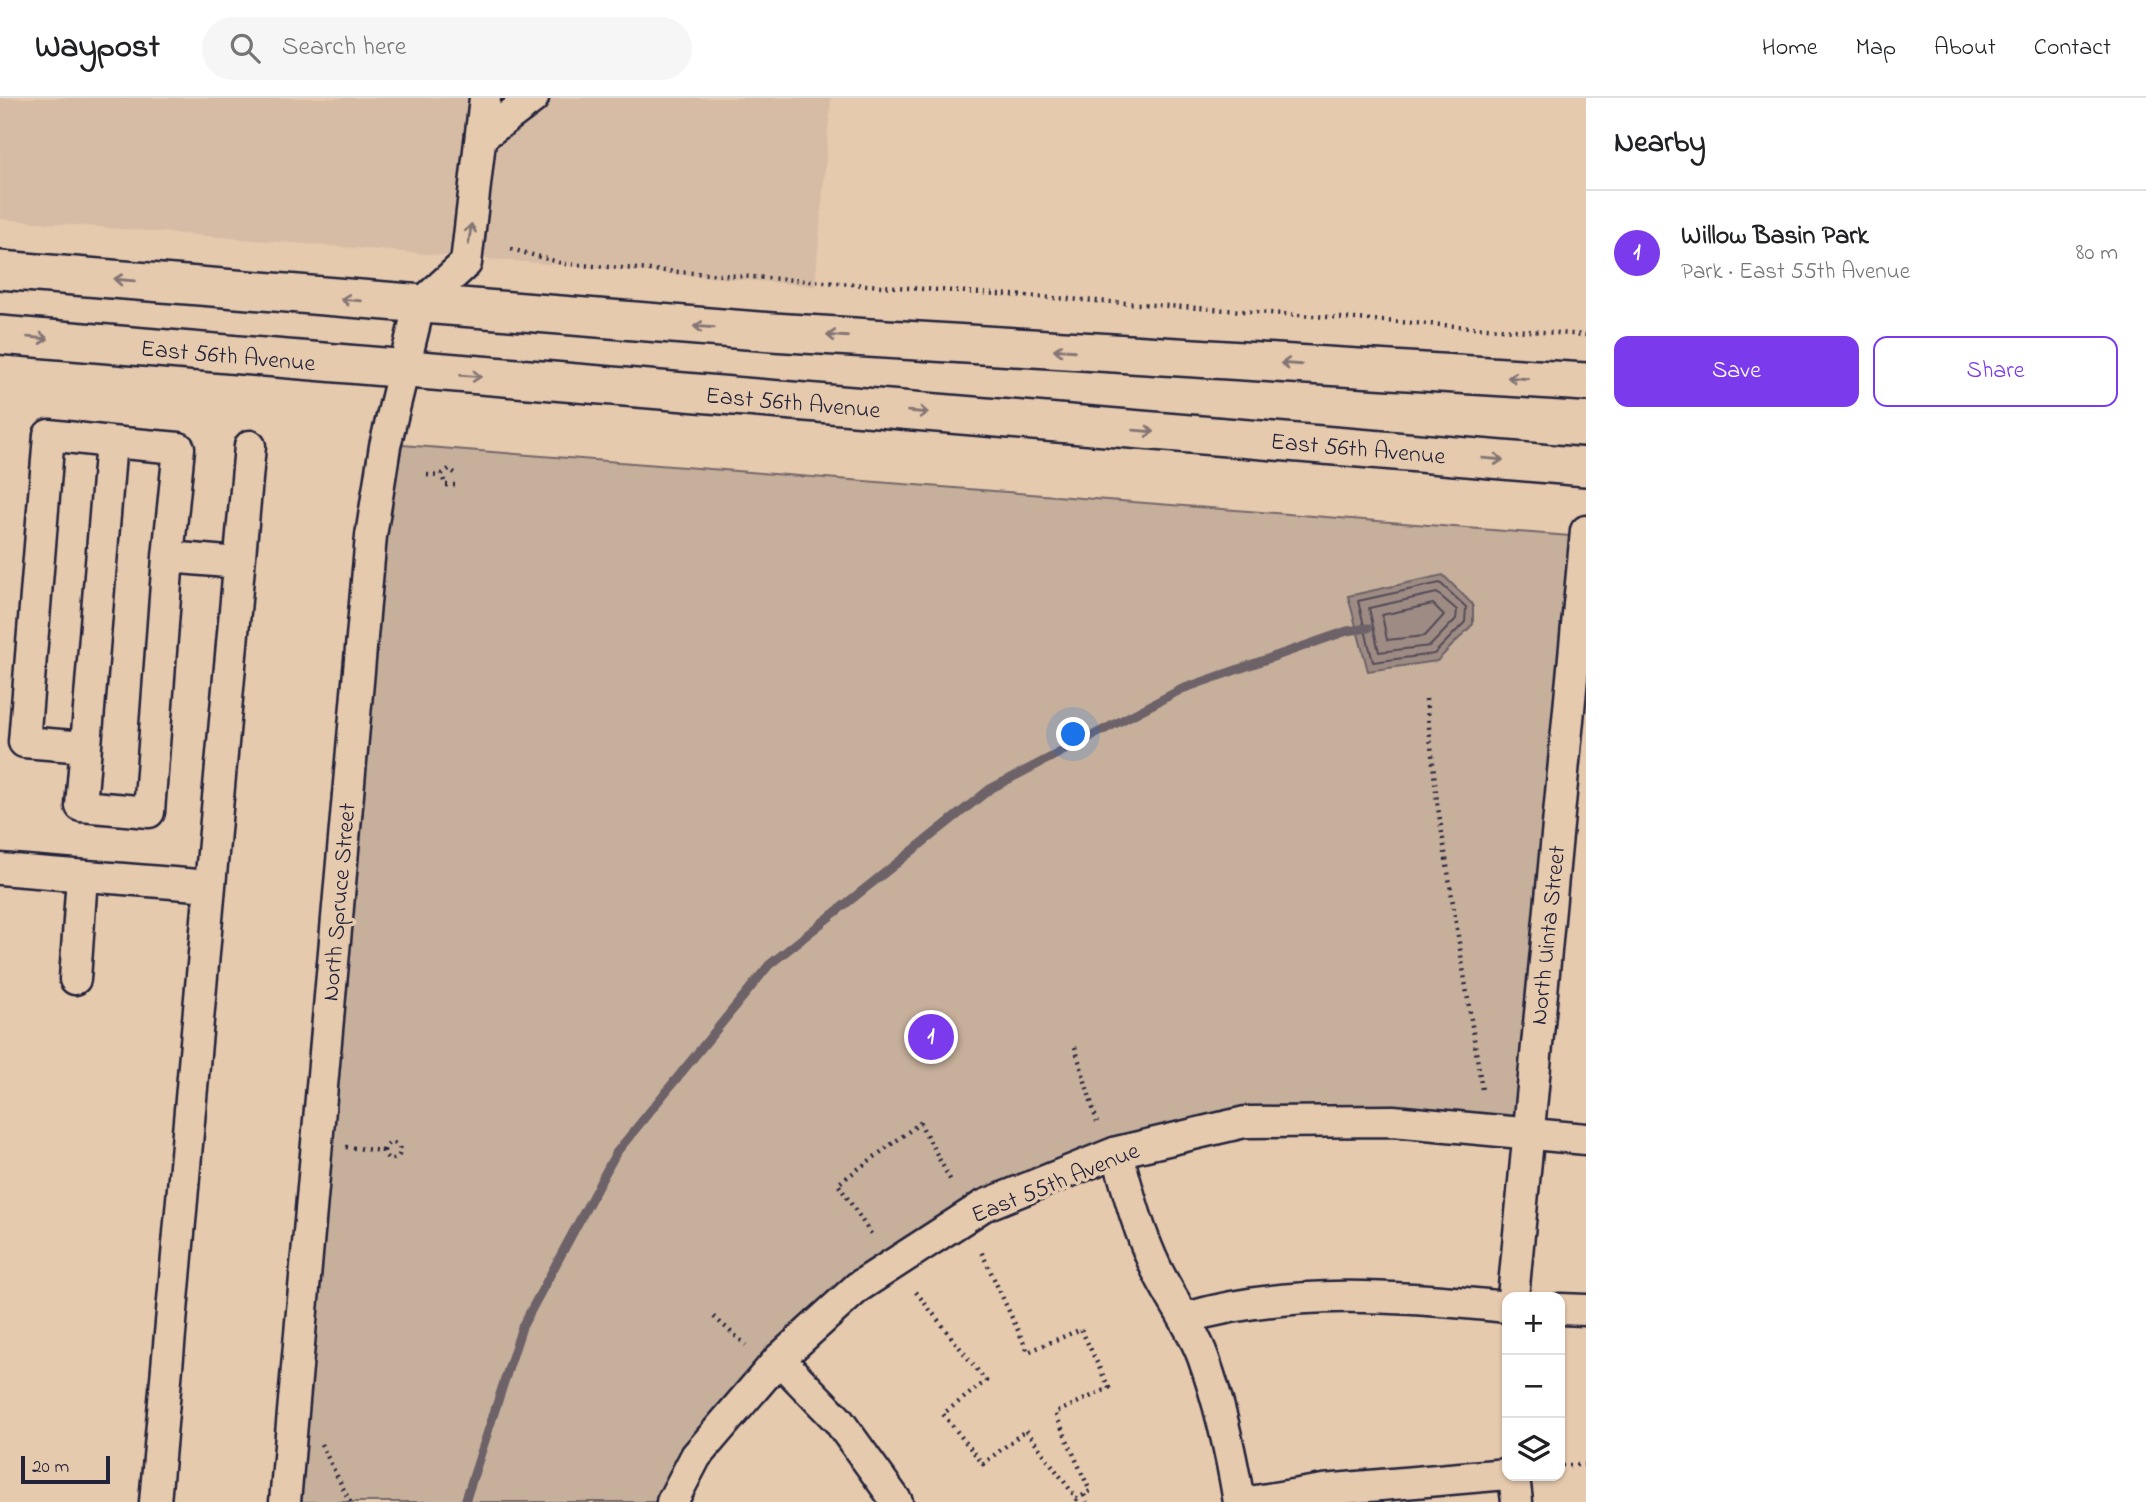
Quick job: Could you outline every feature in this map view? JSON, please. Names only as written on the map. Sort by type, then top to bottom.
[{"type":"main road","points":[[0,270],[419,306],[772,332],[1586,382]]},
{"type":"main road","name":"East 56th Avenue","points":[[0,335],[1586,467]]},
{"type":"street","points":[[419,306],[466,263],[485,98]]},
{"type":"street","points":[[481,137],[533,98]]},
{"type":"street","name":"North Spruce Street","points":[[285,1502],[371,536],[385,446],[419,306]]},
{"type":"street","points":[[85,747],[24,742],[49,435],[179,448],[149,812],[80,806],[111,442]]},
{"type":"street","points":[[155,1502],[250,446]]},
{"type":"street","name":"North Uinta Street","points":[[1513,1292],[1578,695],[1586,531]]},
{"type":"street","points":[[168,557],[239,563]]},
{"type":"street","points":[[0,869],[210,886]]},
{"type":"street","points":[[75,979],[82,876]]},
{"type":"street","name":"East 55th Avenue","points":[[672,1502],[696,1456],[779,1359],[858,1287],[983,1206],[1117,1152],[1245,1122],[1393,1121],[1586,1139]]},
{"type":"street","points":[[1117,1152],[1133,1210],[1157,1269],[1186,1318],[1203,1358],[1229,1444],[1239,1502]]},
{"type":"street","points":[[1186,1318],[1229,1305],[1287,1298],[1417,1299],[1502,1307]]},
{"type":"street","points":[[1565,1309],[1586,1310]]},
{"type":"street","points":[[779,1359],[838,1420],[887,1498]]},
{"type":"street","points":[[1250,1502],[1502,1475]]},
{"type":"street","points":[[1515,1481],[1517,1502]]},
{"type":"path","points":[[511,249],[565,264],[1586,335]]},
{"type":"path","points":[[1550,334],[1550,344]]},
{"type":"path","points":[[427,475],[442,476],[449,469],[458,475]]},
{"type":"path","points":[[442,476],[445,485],[455,485]]},
{"type":"path","points":[[1426,699],[1437,801],[1482,1090]]},
{"type":"path","points":[[1076,1047],[1097,1122]]},
{"type":"path","points":[[871,1234],[838,1184],[920,1123],[952,1183]]},
{"type":"path","points":[[345,1147],[384,1151]]},
{"type":"path","points":[[916,1292],[986,1381],[943,1414],[983,1464],[1026,1430],[1077,1499],[1090,1491],[1055,1413],[1109,1388],[1081,1329],[1028,1352],[981,1251]]},
{"type":"path","points":[[714,1317],[746,1345]]},
{"type":"path","points":[[321,1443],[350,1502]]},
{"type":"path","points":[[1565,1465],[1586,1465]]},
{"type":"path","points":[[1083,1495],[1087,1502]]},
{"type":"shaded area","points":[[0,98],[831,98],[815,286],[0,219]]},
{"type":"shaded area","points":[[402,445],[1570,536],[1513,1129],[1383,1116],[1112,1148],[852,1283],[665,1502],[299,1502],[383,553]]},
{"type":"water","points":[[1443,575],[1473,605],[1473,624],[1437,661],[1368,671],[1348,596]]},
{"type":"waterway","points":[[465,1502],[522,1327],[616,1153],[769,965],[990,789],[1182,689],[1347,631],[1368,628]]},
{"type":"place","name":"Willow Basin Park","points":[[931,1037]]}]
